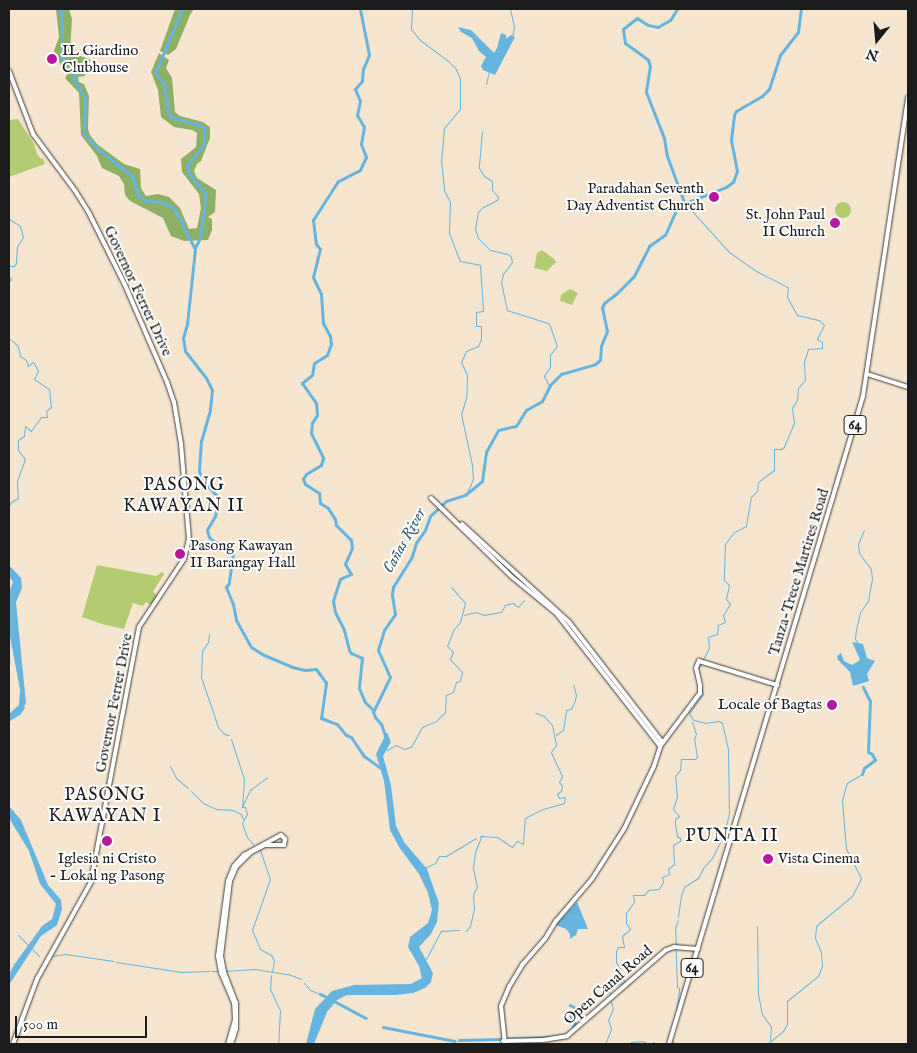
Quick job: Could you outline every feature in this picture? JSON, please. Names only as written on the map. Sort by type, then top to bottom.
[{"type":"main road","name":"Governor Ferrer Drive","points":[[9,71],[33,134],[76,192],[88,213],[125,285],[168,382],[174,402],[181,444],[189,539],[184,559],[139,627],[91,882],[37,979],[14,1044]]},
{"type":"main road","name":"Tanza-Trece Martires Road","points":[[670,1044],[854,431],[867,374],[908,97]]},
{"type":"main road","points":[[867,374],[908,387]]},
{"type":"main road","points":[[431,498],[569,622],[661,744]]},
{"type":"main road","points":[[445,509],[512,576],[556,614],[661,744]]},
{"type":"main road","points":[[503,1043],[501,1006],[509,987],[523,964],[545,939],[556,920],[583,890],[624,830],[652,772],[661,744],[700,693],[696,668],[699,661],[777,685]]},
{"type":"main road","points":[[281,835],[286,840],[283,845],[265,844],[251,852],[236,867],[230,881],[221,956],[224,972],[236,1003],[237,1020],[230,1044],[235,1020],[234,1003],[221,972],[218,956],[228,881],[234,866],[244,854],[281,835]]},
{"type":"main road","points":[[275,838],[276,844]]},
{"type":"main road","name":"Open Canal Road","points":[[503,1043],[568,1036],[666,950],[674,947],[698,949]]},
{"type":"green space","points":[[56,9],[69,9],[72,19],[70,52],[91,60],[85,68],[85,76],[78,77],[79,82],[84,84],[89,96],[88,129],[90,135],[97,144],[124,164],[140,169],[141,188],[146,196],[158,194],[169,197],[180,208],[189,229],[197,228],[201,208],[199,194],[182,172],[181,159],[196,147],[197,133],[192,130],[174,127],[161,117],[158,90],[151,72],[159,53],[169,60],[166,68],[172,78],[175,112],[180,116],[203,122],[210,127],[210,138],[201,161],[197,164],[194,171],[197,178],[216,190],[215,212],[208,217],[212,219],[212,230],[208,240],[184,241],[171,236],[163,218],[130,201],[125,195],[124,184],[119,176],[102,168],[97,156],[81,135],[79,93],[65,78],[70,70],[61,66],[54,51],[59,37]]},
{"type":"green space","points":[[175,9],[194,9],[176,49],[168,55],[160,51]]},
{"type":"green space","points":[[18,119],[34,144],[37,154],[41,159],[43,158],[45,164],[9,177],[9,120]]},
{"type":"green space","points":[[840,202],[846,202],[851,207],[849,216],[840,218],[835,213],[835,207]]},
{"type":"green space","points":[[542,250],[556,262],[547,271],[534,268],[537,253]]},
{"type":"green space","points":[[570,289],[578,293],[572,305],[560,301],[561,295]]},
{"type":"green space","points":[[97,565],[156,576],[162,572],[164,574],[153,592],[158,596],[151,605],[146,602],[143,606],[133,603],[124,629],[82,617]]},
{"type":"water","points":[[458,27],[471,30],[494,53],[501,33],[506,35],[506,39],[511,35],[515,37],[495,75],[483,70],[481,66],[486,57],[479,51],[472,38],[461,32]]},
{"type":"water","points":[[9,565],[21,578],[22,588],[16,602],[26,703],[22,710],[9,719],[9,714],[19,705],[20,690],[9,631],[9,593],[13,582],[9,576]]},
{"type":"water","points":[[852,642],[863,644],[867,658],[875,661],[867,674],[869,681],[853,686],[850,672],[838,660],[837,656],[841,653],[844,661],[852,665],[860,660]]},
{"type":"water","points":[[387,732],[391,742],[383,756],[391,785],[396,826],[404,842],[427,869],[439,903],[437,922],[431,934],[419,947],[433,973],[431,982],[425,988],[413,993],[347,995],[337,1000],[327,1012],[314,1044],[306,1044],[315,1009],[332,991],[354,985],[411,984],[422,978],[419,966],[408,947],[410,937],[428,923],[432,910],[428,893],[419,874],[399,847],[390,830],[384,781],[376,754]]},
{"type":"water","points":[[9,806],[21,820],[48,885],[61,900],[62,909],[57,925],[41,936],[9,985],[9,975],[14,965],[42,926],[52,919],[56,904],[40,884],[29,851],[9,818]]},
{"type":"water","points":[[577,902],[588,929],[578,929],[576,935],[570,939],[570,934],[566,929],[556,925]]},
{"type":"waterway","points":[[61,9],[63,59],[81,67],[73,78],[85,98],[84,134],[99,150],[132,176],[138,195],[147,201],[162,202],[174,208],[195,249],[187,324],[183,338],[185,351],[206,378],[212,390],[210,410],[201,441],[199,471],[203,481],[216,495],[218,501],[215,516],[207,530],[209,537],[213,541],[227,546],[233,553],[229,583],[226,587],[233,604],[236,620],[251,647],[264,655],[292,667],[305,670],[316,669],[326,683],[321,718],[337,724],[346,735],[351,737],[364,756],[383,770]]},
{"type":"waterway","points":[[182,9],[155,74],[164,83],[168,111],[171,117],[202,126],[205,131],[203,146],[187,165],[189,174],[206,194],[200,238],[195,248]]},
{"type":"waterway","points":[[360,9],[369,55],[363,69],[362,81],[355,89],[360,101],[357,115],[364,127],[361,144],[366,157],[360,170],[338,181],[313,220],[316,244],[320,249],[313,277],[321,294],[323,323],[330,336],[331,344],[327,355],[314,363],[312,375],[302,383],[316,403],[317,415],[312,423],[311,433],[323,458],[321,465],[306,474],[303,479],[305,484],[319,493],[320,503],[328,508],[335,519],[336,525],[351,540],[352,548],[345,564],[351,574],[340,579],[333,601],[335,612],[344,630],[349,650],[351,653],[362,658],[359,688],[365,702],[373,710]]},
{"type":"waterway","points":[[412,9],[411,29],[420,40],[456,69],[460,79],[460,109],[444,128],[441,160],[444,190],[450,202],[449,233],[460,261],[480,265],[483,311],[476,312],[476,326],[481,326],[481,339],[478,346],[466,351],[461,362],[467,375],[466,398],[461,414],[472,465],[473,479],[467,493]]},
{"type":"waterway","points":[[510,9],[514,27],[512,37]]},
{"type":"waterway","points":[[677,9],[670,20],[658,27],[648,25],[637,18],[623,29],[625,43],[648,60],[650,66],[646,92],[664,138],[667,156],[684,202]]},
{"type":"waterway","name":"Cañas River","points":[[386,739],[381,724],[373,712],[390,677],[378,650],[384,630],[395,614],[392,594],[393,587],[412,556],[416,543],[425,530],[430,516],[446,501],[465,495],[482,481],[486,452],[498,430],[516,426],[526,410],[542,401],[550,385],[561,374],[595,364],[600,360],[601,346],[607,331],[602,308],[604,303],[634,276],[649,246],[665,235],[678,206],[726,187],[733,182],[737,171],[731,140],[734,115],[736,111],[762,96],[769,89],[780,55],[798,32],[801,9]]},
{"type":"waterway","points":[[486,84],[489,71]]},
{"type":"waterway","points":[[482,131],[479,168],[484,176],[492,181],[492,190],[498,197],[497,200],[483,207],[478,212],[475,229],[478,238],[490,250],[508,254],[511,257],[512,262],[503,274],[501,282],[507,310],[548,323],[550,326],[557,346],[550,355],[550,367],[544,376],[549,386]]},
{"type":"waterway","points":[[684,202],[729,252],[756,271],[788,287],[787,297],[797,315],[819,320],[824,325],[817,339],[822,342],[822,348],[808,349],[804,362],[805,380],[798,388],[797,400],[792,408],[794,423],[784,447],[774,449],[774,470],[758,482],[757,491],[751,497],[746,526],[734,532],[725,544],[724,580],[729,585],[726,599],[730,604],[723,615],[725,622],[718,625],[717,634],[708,637],[709,648],[698,669],[703,694],[689,713],[693,720]]},
{"type":"waterway","points":[[9,219],[20,226],[23,237],[17,247],[16,263],[14,266],[9,266]]},
{"type":"waterway","points":[[9,276],[11,279],[9,282]]},
{"type":"waterway","points":[[9,338],[18,346],[20,356],[26,360],[28,366],[33,362],[35,365],[38,371],[34,379],[49,389],[51,407],[46,411],[47,417],[41,417],[31,431],[25,426],[24,436],[18,440],[18,450],[25,459],[17,481],[18,498],[11,502],[9,506]]},
{"type":"waterway","points":[[858,643],[855,639],[856,630],[860,612],[868,601],[872,579],[871,569],[859,553],[858,544],[864,530]]},
{"type":"waterway","points":[[387,750],[396,745],[404,749],[411,747],[422,727],[436,721],[445,712],[446,695],[453,692],[456,682],[460,681],[462,672],[450,659],[453,652],[447,646],[454,629],[460,622],[465,603],[451,587]]},
{"type":"waterway","points":[[464,615],[475,612],[484,615],[501,612],[505,605],[513,603],[518,607],[524,600]]},
{"type":"waterway","points":[[209,634],[208,642],[202,651],[201,677],[218,727],[224,734],[229,735]]},
{"type":"waterway","points":[[556,735],[563,730],[566,710],[571,709],[575,700],[576,695],[573,684]]},
{"type":"waterway","points":[[862,774],[864,768],[875,760],[872,754],[868,752],[870,701],[863,687]]},
{"type":"waterway","points":[[9,719],[19,713],[23,707]]},
{"type":"waterway","points":[[480,836],[497,837],[512,847],[517,841],[523,844],[525,818],[543,809],[564,803],[565,797],[559,798],[557,794],[561,791],[562,786],[559,782],[562,776],[551,752],[556,745],[552,725],[544,716],[536,713]]},
{"type":"waterway","points":[[694,720],[705,723],[719,721],[722,723],[728,750],[729,813],[725,830]]},
{"type":"waterway","points":[[611,996],[610,988],[624,982],[623,978],[614,975],[620,968],[616,962],[616,951],[618,947],[624,947],[622,936],[630,929],[626,923],[626,913],[634,902],[633,895],[644,895],[648,890],[659,889],[663,882],[662,877],[669,874],[668,869],[674,864],[673,845],[680,841],[680,838],[677,836],[675,823],[675,819],[679,816],[673,809],[677,797],[675,776],[680,770],[681,759],[695,759],[697,757],[694,739],[696,734],[692,722]]},
{"type":"waterway","points":[[231,739],[244,779],[242,806]]},
{"type":"waterway","points":[[170,766],[176,778],[188,788]]},
{"type":"waterway","points":[[767,1044],[783,1031],[787,1024],[787,1001],[818,976],[822,966],[821,952],[815,938],[816,926],[852,896],[861,878],[846,849],[842,800],[847,783],[862,774]]},
{"type":"waterway","points":[[253,844],[247,837],[242,823],[247,814],[245,807],[242,807],[250,790],[267,777]]},
{"type":"waterway","points":[[191,791],[203,803],[216,809],[233,810],[241,814],[243,819]]},
{"type":"waterway","points":[[466,931],[470,926],[474,909],[473,894],[477,887],[473,868],[475,852],[482,835]]},
{"type":"waterway","points":[[424,868],[435,863],[439,856],[446,856],[476,838]]},
{"type":"waterway","points":[[678,917],[684,887],[698,878],[703,868],[712,858],[722,838]]},
{"type":"waterway","points":[[260,850],[270,879],[252,930],[260,949],[271,955],[274,961],[272,972]]},
{"type":"waterway","points":[[676,946],[675,929],[678,920]]},
{"type":"waterway","points":[[757,926],[758,994],[762,1014],[771,1027],[770,1040]]},
{"type":"waterway","points":[[426,959],[441,931],[459,930]]},
{"type":"waterway","points":[[18,935],[29,946]]},
{"type":"waterway","points":[[32,949],[39,956]]},
{"type":"waterway","points":[[676,949],[677,987],[679,988],[676,1014]]},
{"type":"waterway","points":[[52,956],[65,954],[113,961]]},
{"type":"waterway","points":[[116,962],[181,972],[209,971]]},
{"type":"waterway","points":[[225,971],[255,969],[288,974],[301,979]]},
{"type":"waterway","points":[[211,971],[218,971]]},
{"type":"waterway","points":[[271,975],[270,989],[280,1010],[278,1044]]},
{"type":"waterway","points":[[304,983],[310,990],[320,994]]},
{"type":"waterway","points":[[320,994],[329,998]]},
{"type":"waterway","points":[[334,1001],[366,1018]]},
{"type":"waterway","points":[[605,1044],[611,1029],[608,1020],[613,1009],[611,1001]]},
{"type":"waterway","points":[[570,1005],[576,1008],[571,1016],[575,1023],[573,1029]]},
{"type":"waterway","points":[[383,1027],[455,1041]]},
{"type":"waterway","name":"Cañas River","points":[[308,1044],[311,1033]]},
{"type":"waterway","points":[[506,1039],[550,1037]]},
{"type":"waterway","points":[[459,1040],[500,1039]]},
{"type":"waterway","points":[[630,1044],[631,1042],[642,1041],[649,1044]]},
{"type":"waterway","points":[[672,1041],[675,1044]]},
{"type":"waterway","points":[[652,1044],[653,1042],[657,1044]]},
{"type":"waterway","points":[[615,1044],[624,1044]]},
{"type":"place","name":"IL Giardino Clubhouse","points":[[52,59]]},
{"type":"place","name":"Paradahan Seventh Day Adventist Church","points":[[714,197]]},
{"type":"place","name":"St. John Paul II Church","points":[[835,223]]},
{"type":"place","name":"Pasong Kawayan II Barangay Hall","points":[[180,554]]},
{"type":"place","name":"Locale of Bagtas","points":[[832,705]]},
{"type":"place","name":"Iglesia ni Cristo - Lokal ng Pasong","points":[[107,841]]},
{"type":"place","name":"Vista Cinema","points":[[768,859]]},
{"type":"district","name":"PASONG KAWAYAN II","points":[[184,497]]},
{"type":"district","name":"PASONG KAWAYAN I","points":[[105,808]]},
{"type":"district","name":"PUNTA II","points":[[732,837]]}]
